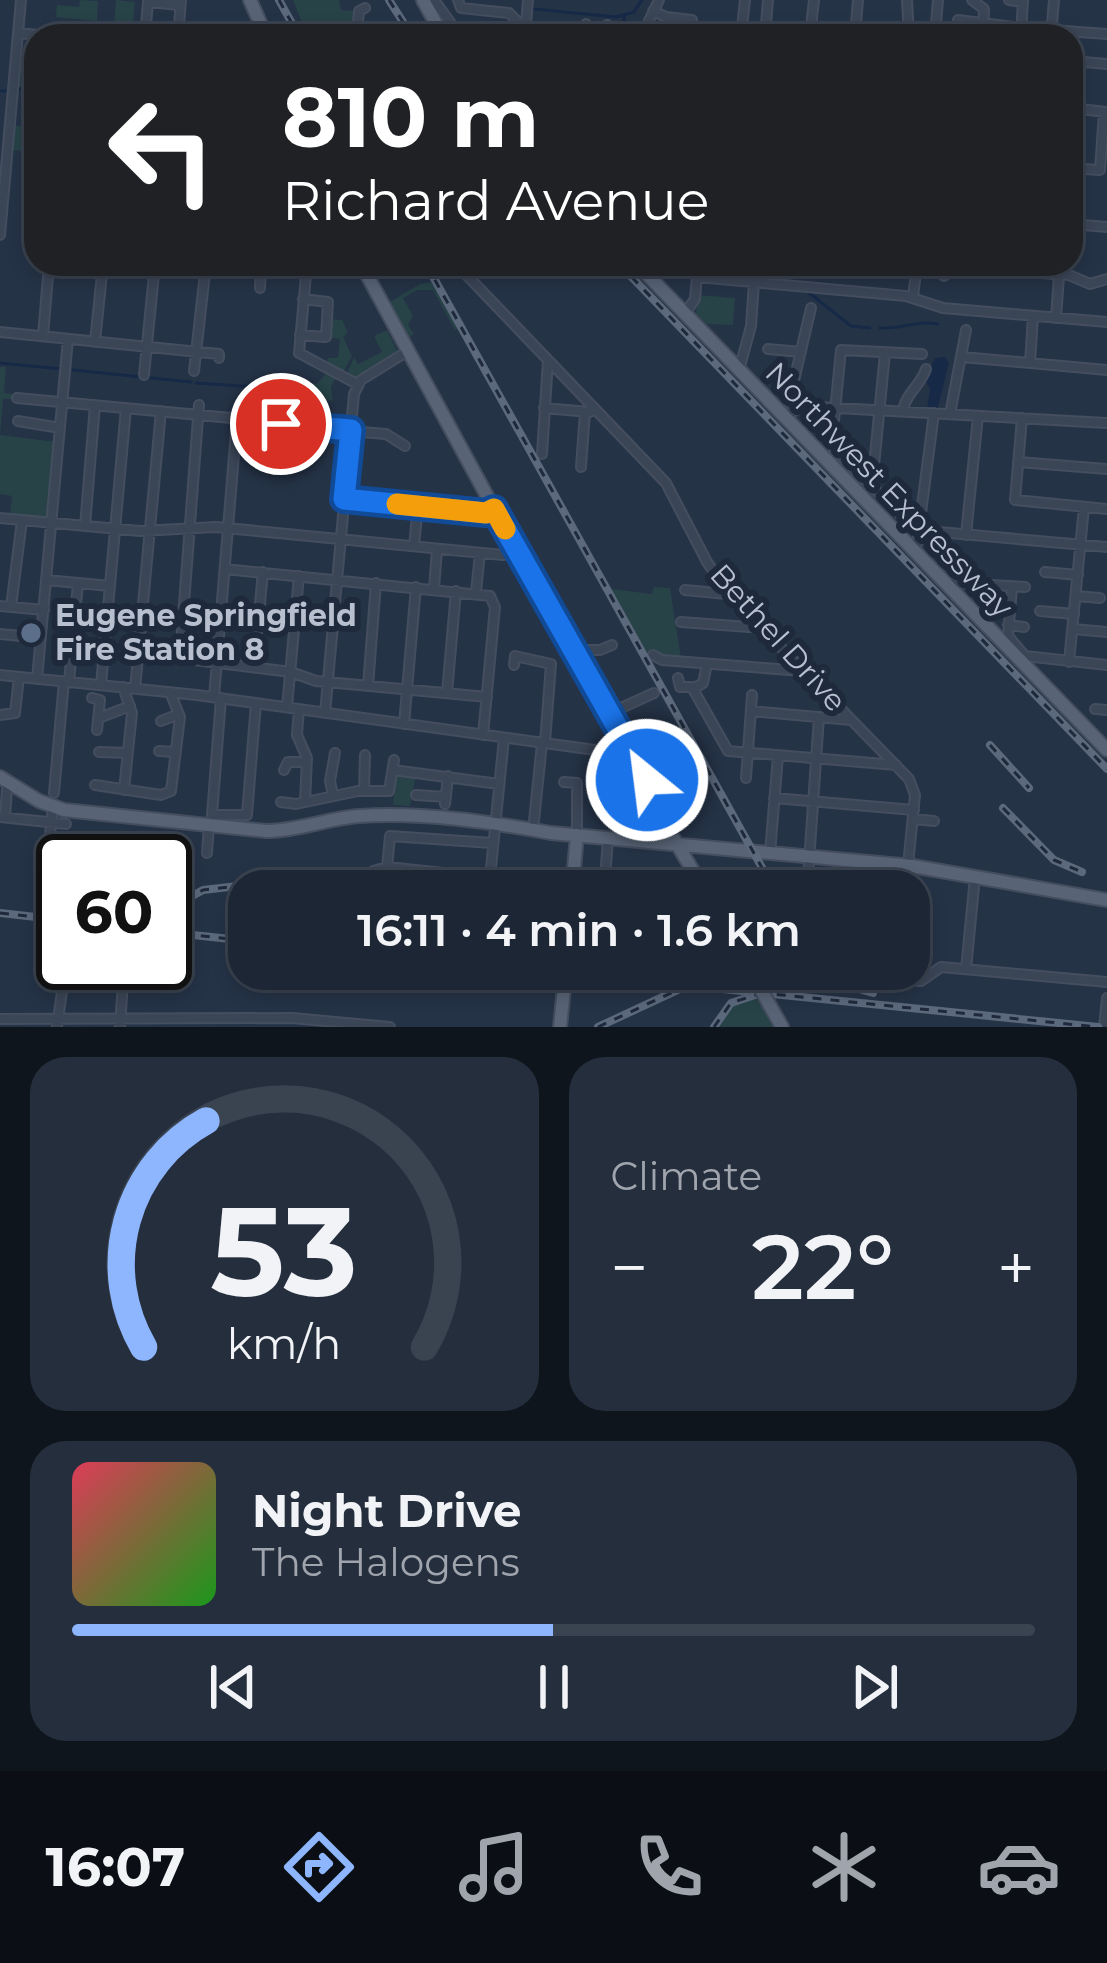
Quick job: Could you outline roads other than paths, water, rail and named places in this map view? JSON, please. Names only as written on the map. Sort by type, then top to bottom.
[{"type":"main road","points":[[367,276],[693,870]]},
{"type":"main road","name":"Northwest Expressway","points":[[650,276],[789,414],[1107,750]]},
{"type":"main road","points":[[608,714],[679,844]]},
{"type":"main road","points":[[3,783],[53,800],[290,831],[363,815],[495,823],[577,835],[908,865],[1107,900]]},
{"type":"main road","points":[[655,842],[663,830],[663,819]]},
{"type":"main road","points":[[574,870],[577,835]]},
{"type":"main road","points":[[560,1027],[563,990]]},
{"type":"main road","points":[[761,990],[782,1027]]},
{"type":"street","points":[[0,235],[21,0]]},
{"type":"street","points":[[647,24],[659,0]]},
{"type":"street","points":[[972,0],[984,9],[984,22]]},
{"type":"street","points":[[1010,0],[1023,1]]},
{"type":"street","points":[[148,1],[181,3]]},
{"type":"street","points":[[459,3],[494,6],[512,14],[520,24]]},
{"type":"street","points":[[359,24],[362,9]]},
{"type":"street","points":[[653,11],[692,20]]},
{"type":"street","points":[[958,20],[991,24]]},
{"type":"street","points":[[18,33],[24,34]]},
{"type":"street","points":[[1085,169],[1100,170],[1106,112]]},
{"type":"street","points":[[43,336],[48,276]]},
{"type":"street","points":[[95,342],[102,276]]},
{"type":"street","points":[[144,375],[153,276]]},
{"type":"street","points":[[194,371],[205,276]]},
{"type":"street","points":[[260,288],[261,276]]},
{"type":"street","points":[[305,276],[300,355],[357,384]]},
{"type":"street","name":"Bethel Drive","points":[[468,276],[669,487],[729,594],[913,786],[908,865]]},
{"type":"street","points":[[914,297],[915,276]]},
{"type":"street","points":[[1056,318],[1059,276]]},
{"type":"street","points":[[1071,276],[1090,284],[1107,279]]},
{"type":"street","points":[[686,311],[697,278],[914,297],[938,308],[1107,322]]},
{"type":"street","points":[[741,363],[751,326],[754,282]]},
{"type":"street","points":[[300,335],[326,337],[329,304],[303,299]]},
{"type":"street","points":[[789,414],[812,308]]},
{"type":"street","points":[[1030,364],[1033,316]]},
{"type":"street","points":[[950,414],[966,330]]},
{"type":"street","points":[[0,332],[219,354],[219,358]]},
{"type":"street","points":[[37,679],[68,339]]},
{"type":"street","points":[[768,350],[801,352]]},
{"type":"street","points":[[922,355],[840,351],[832,446],[918,531],[1107,547]]},
{"type":"street","points":[[325,713],[357,384],[407,352]]},
{"type":"street","points":[[872,487],[885,353]]},
{"type":"street","points":[[962,357],[1107,370]]},
{"type":"street","points":[[542,454],[548,360]]},
{"type":"street","points":[[903,411],[926,369]]},
{"type":"street","points":[[17,398],[199,410],[253,420]]},
{"type":"street","points":[[278,400],[276,424],[390,434],[405,446]]},
{"type":"street","points":[[85,526],[95,405]]},
{"type":"street","points":[[789,414],[801,406],[835,407],[1107,424]]},
{"type":"street","points":[[101,685],[126,408]]},
{"type":"street","points":[[544,409],[598,412]]},
{"type":"street","points":[[180,657],[199,410]]},
{"type":"street","points":[[135,689],[160,411]]},
{"type":"street","points":[[581,467],[585,412]]},
{"type":"street","points":[[916,544],[934,413]]},
{"type":"street","points":[[966,535],[978,416]]},
{"type":"street","points":[[207,853],[237,418]]},
{"type":"street","points":[[1022,418],[1015,500],[1107,509]]},
{"type":"street","points":[[18,422],[60,428]]},
{"type":"street","points":[[1085,437],[1086,422]]},
{"type":"street","points":[[1018,462],[1107,469]]},
{"type":"street","points":[[344,499],[486,513],[494,509]]},
{"type":"street","points":[[414,546],[418,506]]},
{"type":"street","points":[[1069,662],[1084,507]]},
{"type":"street","points":[[0,518],[149,531],[227,528],[518,554]]},
{"type":"street","points":[[11,607],[22,520]]},
{"type":"street","points":[[434,589],[437,548]]},
{"type":"street","points":[[476,592],[479,553]]},
{"type":"street","points":[[225,568],[490,596],[495,607],[483,735]]},
{"type":"street","points":[[254,667],[263,572]]},
{"type":"street","points":[[1045,572],[1078,575]]},
{"type":"street","points":[[287,707],[299,576]]},
{"type":"street","points":[[46,580],[110,586]]},
{"type":"street","points":[[50,834],[78,583]]},
{"type":"street","points":[[368,686],[376,583]]},
{"type":"street","points":[[955,583],[1025,586]]},
{"type":"street","points":[[404,724],[416,587]]},
{"type":"street","points":[[1012,588],[1009,638],[1024,656],[1107,665]]},
{"type":"street","points":[[685,590],[729,594]]},
{"type":"street","points":[[447,693],[456,591]]},
{"type":"street","points":[[1076,596],[1100,598]]},
{"type":"street","points":[[0,606],[44,610]]},
{"type":"street","points":[[1040,610],[1074,614]]},
{"type":"street","points":[[681,622],[764,628]]},
{"type":"street","points":[[1009,625],[1024,627]]},
{"type":"street","points":[[1072,629],[1107,632]]},
{"type":"street","points":[[0,634],[21,636]]},
{"type":"street","points":[[572,650],[602,650],[612,645]]},
{"type":"street","points":[[138,653],[291,672],[328,682],[487,697]]},
{"type":"street","points":[[653,655],[662,660],[803,670]]},
{"type":"street","points":[[514,660],[551,664],[534,821]]},
{"type":"street","points":[[1041,673],[1042,660]]},
{"type":"street","points":[[678,678],[680,687],[703,682],[706,664]]},
{"type":"street","points":[[0,675],[625,750]]},
{"type":"street","points":[[0,715],[15,713],[19,677]]},
{"type":"street","points":[[693,687],[728,751],[896,765]]},
{"type":"street","points":[[123,688],[130,706],[124,791]]},
{"type":"street","points":[[95,785],[168,793],[173,784],[179,714],[170,692]]},
{"type":"street","points":[[608,714],[654,693]]},
{"type":"street","points":[[746,778],[752,695]]},
{"type":"street","points":[[92,698],[100,700],[97,730]]},
{"type":"street","points":[[210,819],[246,817],[256,703]]},
{"type":"street","points":[[101,718],[130,706]]},
{"type":"street","points":[[299,709],[297,735],[306,762],[305,802]]},
{"type":"street","points":[[1095,709],[1107,710]]},
{"type":"street","points":[[751,711],[852,720]]},
{"type":"street","points":[[161,721],[179,714]]},
{"type":"street","points":[[808,870],[819,718]]},
{"type":"street","points":[[376,870],[387,867],[490,878],[503,738]]},
{"type":"street","points":[[598,750],[596,779],[613,782]]},
{"type":"street","points":[[158,751],[176,752]]},
{"type":"street","points":[[99,752],[128,753]]},
{"type":"street","points":[[333,795],[330,781],[335,753]]},
{"type":"street","points":[[364,755],[364,790]]},
{"type":"street","points":[[770,853],[778,756]]},
{"type":"street","points":[[284,770],[288,761],[306,762]]},
{"type":"street","points":[[281,802],[364,790],[391,791],[394,765],[499,784]]},
{"type":"street","points":[[416,795],[446,801],[448,776]]},
{"type":"street","points":[[564,782],[578,783],[577,835]]},
{"type":"street","points":[[3,783],[2,817],[65,824]]},
{"type":"street","points":[[775,798],[913,814],[934,821]]},
{"type":"street","points":[[387,867],[389,838],[493,843]]},
{"type":"street","points":[[606,870],[609,838]]},
{"type":"street","points":[[855,870],[856,860]]},
{"type":"street","points":[[887,863],[887,870]]},
{"type":"street","points":[[966,969],[975,877]]},
{"type":"street","points":[[930,975],[941,967],[1107,982]]},
{"type":"street","points":[[57,1023],[62,990]]},
{"type":"street","points":[[120,1023],[121,990]]},
{"type":"street","points":[[1104,1027],[1107,998]]},
{"type":"street","points":[[0,1019],[227,1023],[292,1018],[390,1027]]},
{"type":"water","points":[[945,357],[949,363],[937,411],[927,409],[930,389],[925,379],[935,358]]},
{"type":"waterway","points":[[534,9],[616,17],[634,12],[642,0]]},
{"type":"waterway","points":[[624,17],[624,24]]},
{"type":"waterway","points":[[18,91],[24,86]]},
{"type":"waterway","points":[[0,91],[9,91]]},
{"type":"waterway","points":[[808,292],[851,326],[870,328]]},
{"type":"waterway","points":[[880,328],[938,324]]},
{"type":"waterway","points":[[0,363],[62,369]]},
{"type":"waterway","points":[[73,370],[191,382]]},
{"type":"waterway","points":[[196,383],[255,387],[258,405]]},
{"type":"railway","points":[[279,0],[292,24]]},
{"type":"railway","points":[[389,0],[404,24]]},
{"type":"railway","points":[[433,276],[763,870]]},
{"type":"railway","points":[[631,276],[1107,769]]},
{"type":"railway","points":[[990,745],[1029,788]]},
{"type":"railway","points":[[1003,808],[1054,860],[1082,872]]},
{"type":"railway","points":[[192,896],[228,887]]},
{"type":"railway","points":[[0,913],[36,917]]},
{"type":"railway","points":[[192,935],[228,939]]},
{"type":"railway","points":[[598,1027],[678,990]]},
{"type":"railway","points":[[733,990],[1098,1027]]},
{"type":"railway","points":[[863,990],[873,993]]},
{"type":"railway","points":[[714,1027],[731,1003],[758,994]]},
{"type":"place","name":"Eugene Springfield Fire Station 8","points":[[31,633]]}]
